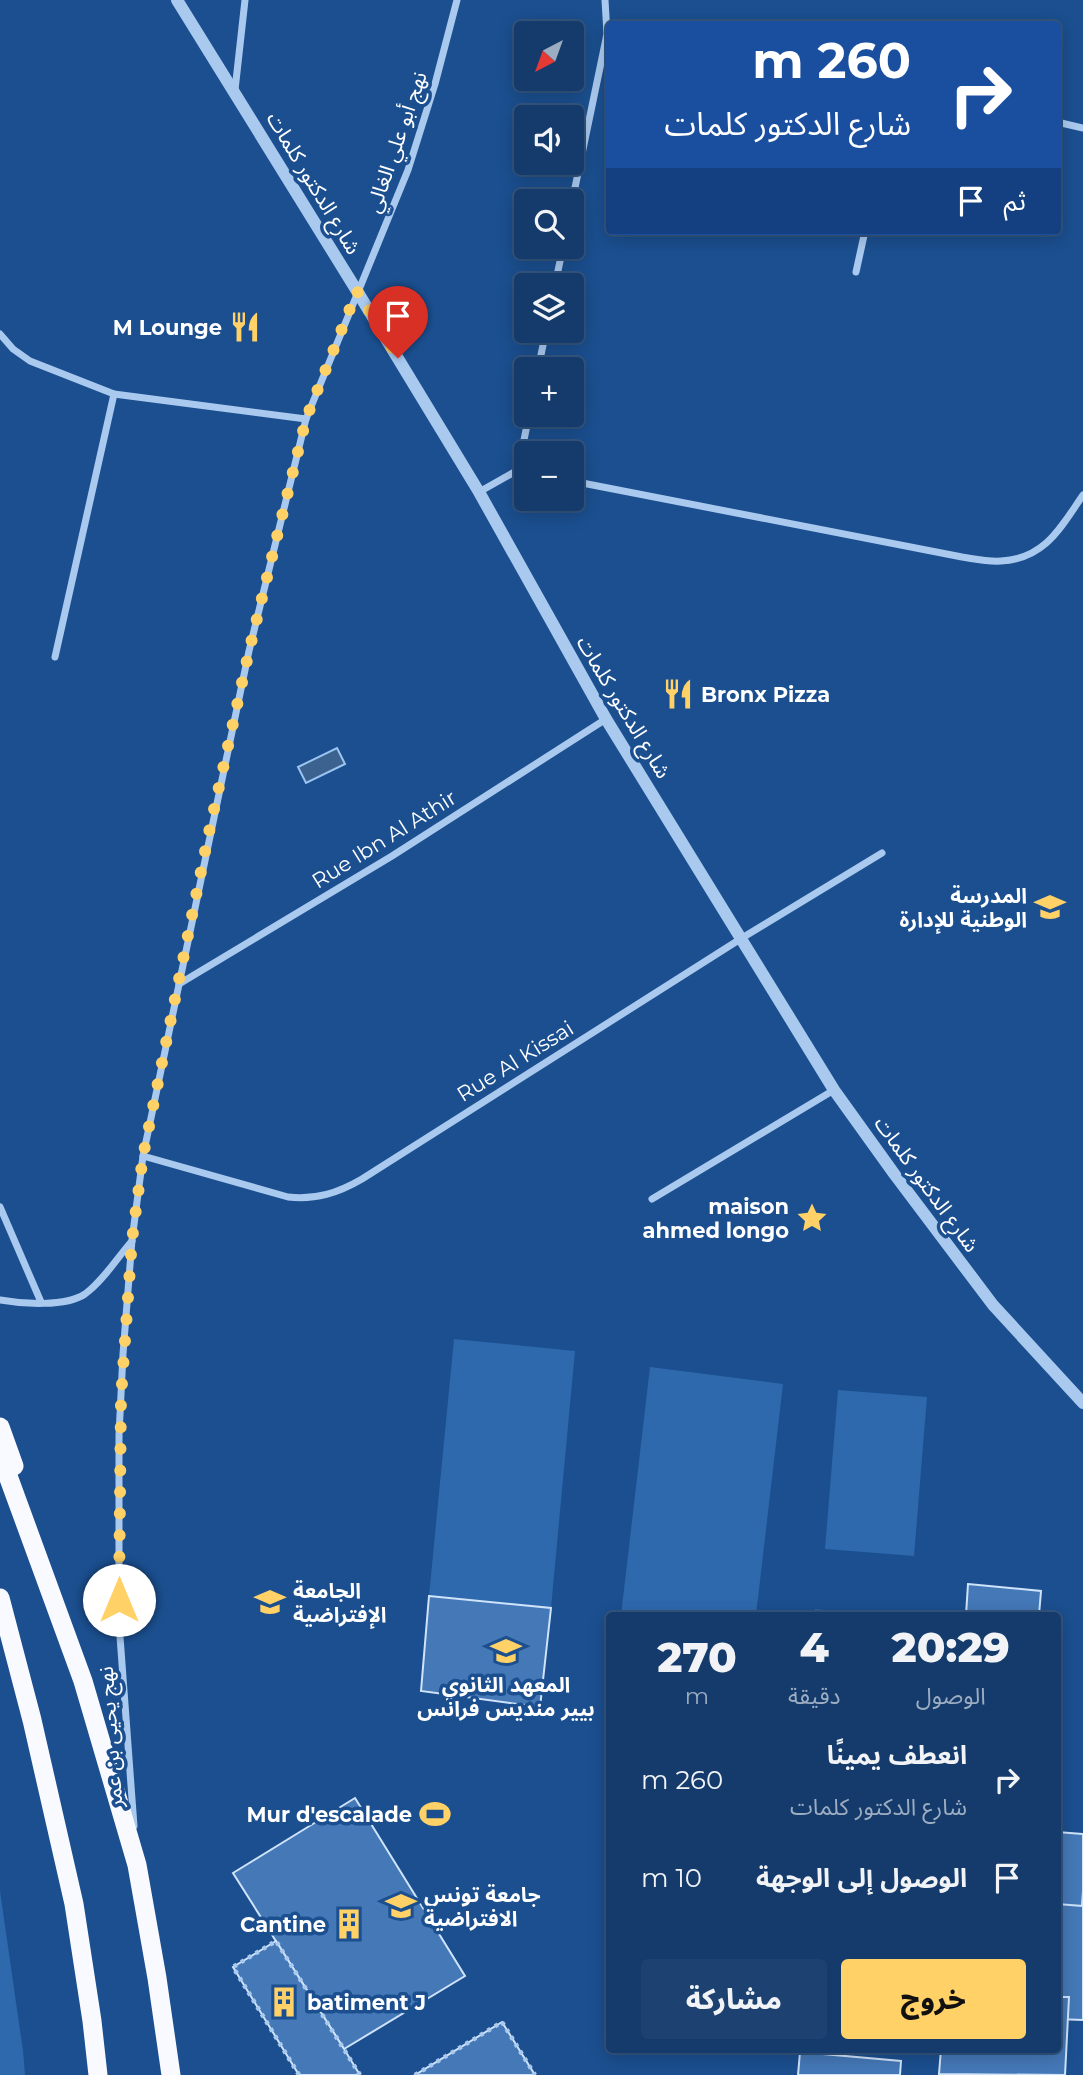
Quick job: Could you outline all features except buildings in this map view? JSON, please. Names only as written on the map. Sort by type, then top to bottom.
[{"type":"highway","points":[[0,1427],[36,1527],[137,1865],[171,2075]]},
{"type":"highway","points":[[0,1454],[83,1681]]},
{"type":"highway","points":[[0,1598],[32,1720],[74,1905],[93,2021],[98,2075]]},
{"type":"highway","points":[[0,1632],[32,1720]]},
{"type":"street","name":"شارع الدكتور كلمات","points":[[177,0],[479,492],[606,719],[834,1090],[993,1306],[1083,1403]]},
{"type":"street","points":[[235,91],[245,0]]},
{"type":"street","name":"نهج أبو علي الغالي","points":[[357,291],[408,170],[435,84],[457,0]]},
{"type":"street","points":[[605,0],[607,21]]},
{"type":"street","points":[[575,189],[606,43]]},
{"type":"street","points":[[1061,123],[1083,128]]},
{"type":"street","points":[[856,272],[864,235]]},
{"type":"street","name":"نهج يحيى بن عمر","points":[[137,1865],[119,1623],[121,1398],[132,1240],[143,1156],[249,651],[306,419],[357,291]]},
{"type":"street","points":[[0,334],[13,349],[30,361],[114,394],[306,419]]},
{"type":"street","points":[[55,657],[114,394]]},
{"type":"street","points":[[479,492],[514,472]]},
{"type":"street","points":[[584,483],[999,562],[1032,554],[1044,547],[1083,495]]},
{"type":"street","name":"Rue Ibn Al Athir","points":[[178,984],[392,856],[606,719]]},
{"type":"street","name":"Rue Al Kissai","points":[[143,1156],[288,1197],[305,1199],[335,1193],[362,1179],[741,938],[882,853]]},
{"type":"street","points":[[652,1199],[834,1090]]},
{"type":"street","points":[[0,1206],[41,1302]]},
{"type":"street","points":[[0,1300],[71,1301],[88,1293],[132,1240]]},
{"type":"path","points":[[299,2075],[233,1967],[276,1941],[360,2075]]},
{"type":"path","points":[[415,2075],[502,2022],[535,2075]]},
{"type":"shaded area","points":[[337,748],[345,764],[306,783],[298,767]]},
{"type":"shaded area","points":[[454,1339],[575,1351],[551,1608],[429,1596]]},
{"type":"shaded area","points":[[650,1367],[783,1384],[756,1612],[621,1612]]},
{"type":"shaded area","points":[[838,1390],[927,1397],[914,1556],[825,1549]]},
{"type":"shaded area","points":[[815,1609],[844,1612],[814,1612]]},
{"type":"shaded area","points":[[0,1891],[23,2051],[25,2075],[0,2075]]},
{"type":"place","name":"M Lounge","points":[[245,327]]},
{"type":"place","name":"Bronx Pizza","points":[[678,694]]},
{"type":"place","name":"المدرسة الوطنية للإدارة","points":[[1050,907]]},
{"type":"place","name":"maison ahmed longo","points":[[812,1218]]},
{"type":"place","name":"الجامعة الإفتراضية","points":[[270,1602]]},
{"type":"place","name":"المعهد الثانوي بيير منديس فرانس","points":[[506,1651]]},
{"type":"place","name":"Mur d'escalade","points":[[435,1814]]},
{"type":"place","name":"جامعة تونس الافتراضية","points":[[401,1906]]},
{"type":"place","name":"Cantine","points":[[349,1924]]},
{"type":"place","name":"batiment J","points":[[284,2002]]},
{"type":"route","points":[[119,1600],[123,1354],[132,1240],[143,1156],[249,651],[306,419],[357,291],[398,358]]}]
